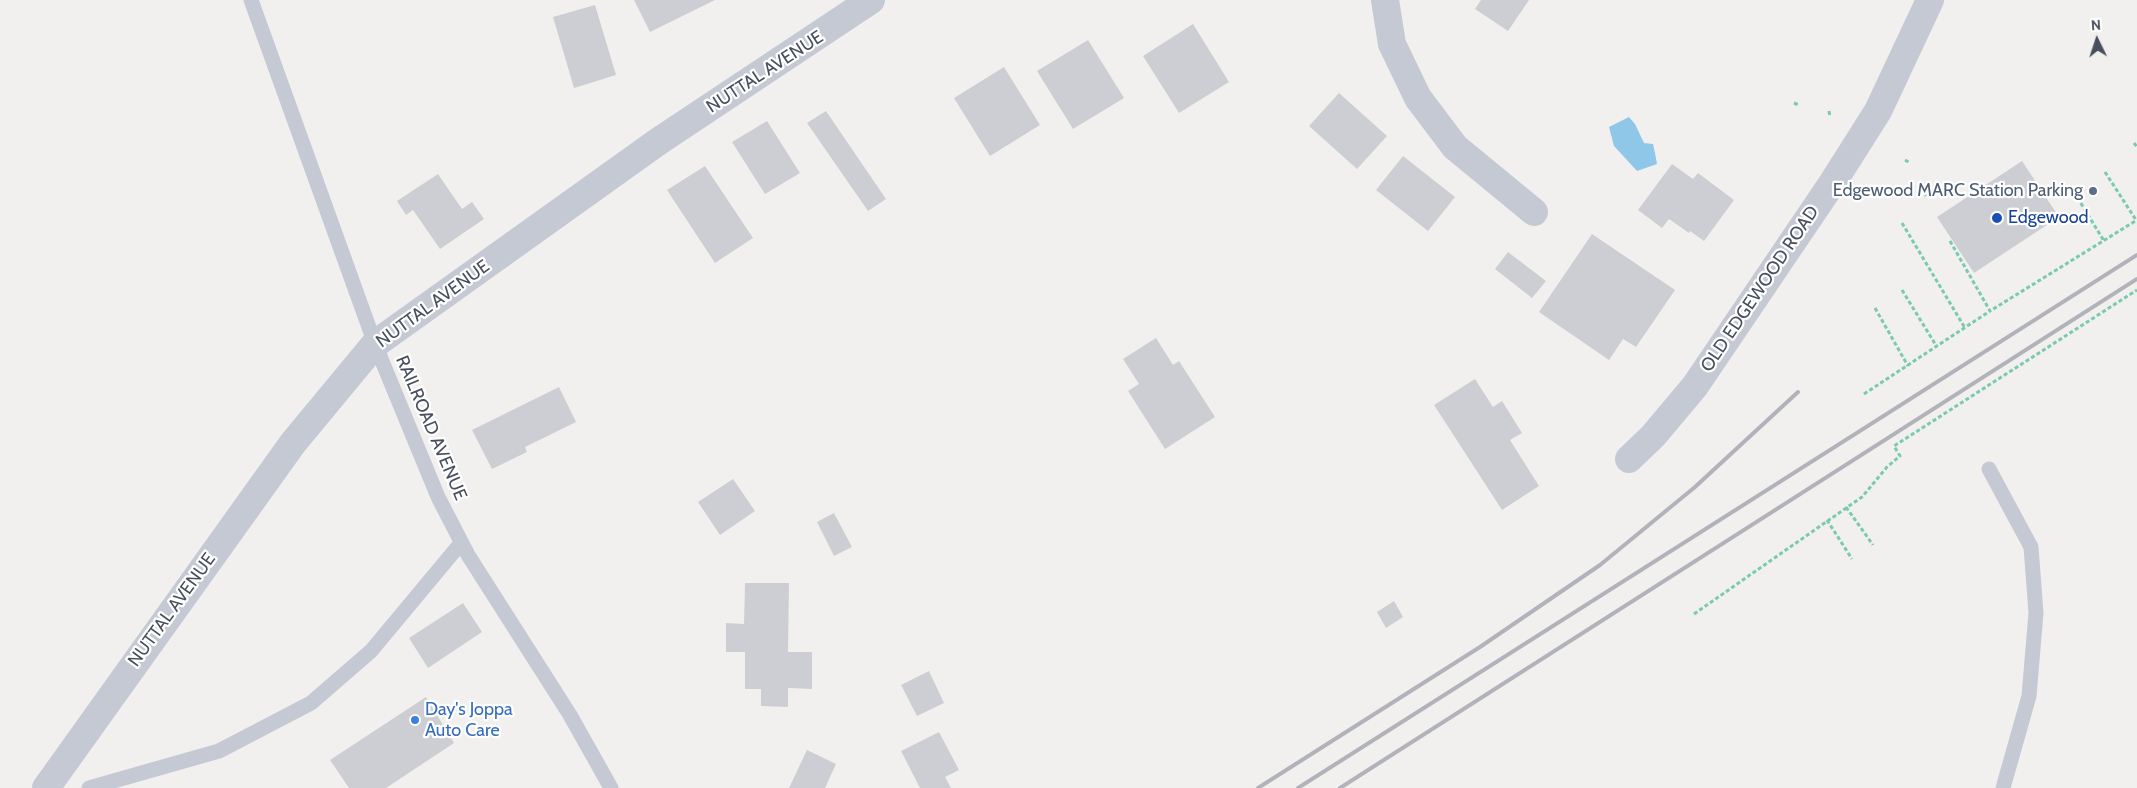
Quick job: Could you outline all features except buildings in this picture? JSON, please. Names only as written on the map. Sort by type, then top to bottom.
[{"type":"street","name":"NUTTAL AVENUE","points":[[51,787],[293,443],[375,344],[659,141],[871,0]]},
{"type":"street","points":[[1385,0],[1392,44],[1418,98],[1455,147],[1534,212]]},
{"type":"street","name":"OLD EDGEWOOD ROAD","points":[[1629,459],[1653,436],[1695,386],[1832,182],[1878,111],[1930,0]]},
{"type":"lane","name":"RAILROAD AVENUE","points":[[251,0],[375,344],[438,497],[461,543],[570,715],[611,788]]},
{"type":"lane","points":[[1989,469],[2031,547],[2036,613],[2029,696],[2003,788]]},
{"type":"lane","points":[[89,788],[219,751],[311,703],[371,651],[461,543]]},
{"type":"path","points":[[1794,103],[1799,105]]},
{"type":"path","points":[[1829,112],[1830,117]]},
{"type":"path","points":[[2134,143],[2137,147]]},
{"type":"path","points":[[1904,160],[1910,163]]},
{"type":"path","points":[[1864,394],[1990,311],[2137,220],[2105,172]]},
{"type":"path","points":[[2074,192],[2104,241]]},
{"type":"path","points":[[1902,223],[1965,328]]},
{"type":"path","points":[[1950,241],[1990,311]]},
{"type":"path","points":[[1902,290],[1937,347]]},
{"type":"path","points":[[1694,614],[1862,496],[1887,467],[1900,456],[1894,446],[2137,290]]},
{"type":"path","points":[[1875,308],[1908,366]]},
{"type":"path","points":[[1846,507],[1873,545]]},
{"type":"path","points":[[1827,520],[1852,559]]},
{"type":"water","points":[[1629,117],[1635,124],[1644,143],[1653,144],[1657,164],[1637,171],[1614,146],[1609,127]]},
{"type":"railway","points":[[1298,788],[2137,255]]},
{"type":"railway","points":[[1340,788],[2137,279]]},
{"type":"railway","points":[[1258,788],[1480,647],[1600,565],[1695,487],[1798,392]]},
{"type":"place","name":"Edgewood MARC Station Parking","points":[[2093,191]]},
{"type":"place","name":"Edgewood","points":[[1997,218]]},
{"type":"place","name":"Day's Joppa Auto Care","points":[[415,720]]}]
